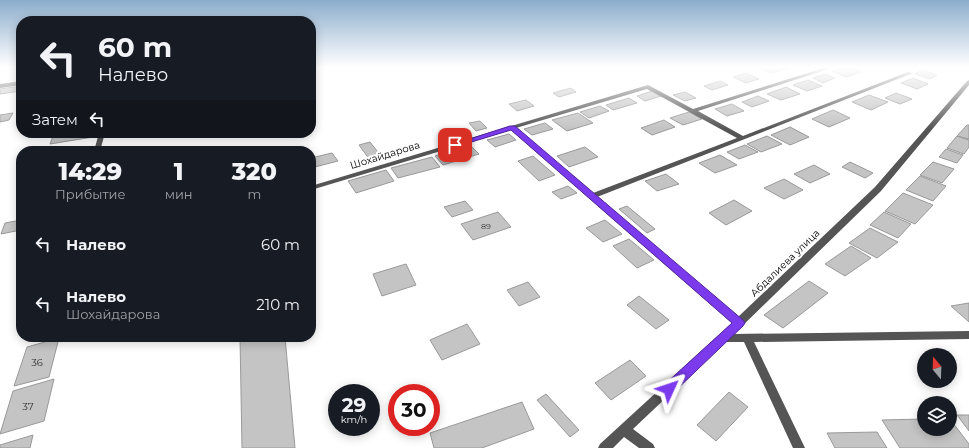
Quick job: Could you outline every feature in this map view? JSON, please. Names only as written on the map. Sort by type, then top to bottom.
[{"type":"street","name":"Шохайдарова","points":[[316,187],[645,88]]},
{"type":"street","name":"Шохайдарова","points":[[650,88],[693,111]]},
{"type":"street","points":[[693,111],[766,88]]},
{"type":"street","points":[[592,196],[871,88]]},
{"type":"street","name":"Абдалиева улица","points":[[604,448],[739,323],[878,189],[964,88]]},
{"type":"street","points":[[693,111],[742,138]]},
{"type":"street","points":[[512,128],[739,323]]},
{"type":"street","points":[[723,338],[969,335]]},
{"type":"street","points":[[747,338],[799,448]]},
{"type":"street","points":[[624,430],[650,448]]},
{"type":"building","points":[[16,88],[16,92],[0,94],[0,89]]},
{"type":"building","points":[[571,88],[576,92],[559,97],[553,93]]},
{"type":"building","points":[[708,88],[719,88],[712,90]]},
{"type":"building","points":[[784,88],[788,88],[800,94],[781,100],[767,94]]},
{"type":"building","points":[[800,88],[816,88],[807,91]]},
{"type":"building","points":[[652,91],[661,96],[645,101],[637,96]]},
{"type":"building","points":[[685,92],[696,98],[685,101],[673,95]]},
{"type":"building","points":[[896,93],[912,99],[900,104],[885,98]]},
{"type":"building","points":[[869,95],[888,102],[871,110],[852,102]]},
{"type":"building","points":[[758,96],[769,101],[752,107],[742,102]]},
{"type":"building","points":[[629,98],[637,103],[613,110],[606,105]]},
{"type":"building","points":[[526,100],[534,106],[517,111],[509,104]]},
{"type":"building","points":[[732,104],[744,111],[727,116],[715,109]]},
{"type":"building","points":[[600,106],[609,111],[589,118],[580,112]]},
{"type":"building","points":[[833,110],[850,118],[829,127],[812,119]]},
{"type":"building","points":[[689,112],[702,119],[683,125],[670,118]]},
{"type":"building","points":[[13,113],[9,120],[0,122],[0,115]]},
{"type":"building","points":[[578,113],[593,123],[567,131],[552,120]]},
{"type":"building","points":[[664,120],[675,127],[652,135],[641,128]]},
{"type":"building","points":[[480,121],[487,128],[476,131],[469,123]]},
{"type":"building","points":[[545,123],[553,129],[532,135],[524,129]]},
{"type":"building","points":[[967,125],[969,125],[969,139],[957,136]]},
{"type":"building","points":[[790,127],[809,137],[790,145],[771,135]]},
{"type":"building","points":[[509,134],[516,140],[495,147],[487,140]]},
{"type":"building","points":[[767,136],[782,144],[761,152],[747,144]]},
{"type":"building","points":[[957,136],[969,140],[969,147],[964,154],[947,148]]},
{"type":"building","points":[[52,138],[87,138],[50,144]]},
{"type":"building","points":[[370,142],[384,160],[372,163],[359,145]]},
{"type":"building","points":[[470,145],[479,154],[443,165],[435,156]]},
{"type":"building","points":[[745,145],[758,152],[739,159],[727,152]]},
{"type":"building","points":[[585,147],[598,157],[569,167],[557,156]]},
{"type":"building","points":[[946,149],[963,155],[957,163],[939,157]]},
{"type":"building","points":[[332,153],[338,161],[316,167],[316,157]]},
{"type":"building","points":[[720,155],[737,165],[715,173],[699,163]]},
{"type":"building","points":[[533,156],[555,175],[539,181],[518,161]]},
{"type":"building","points":[[432,157],[440,167],[398,178],[391,168]]},
{"type":"building","points":[[850,162],[873,173],[865,178],[842,167]]},
{"type":"building","points":[[933,162],[954,169],[942,183],[920,175]]},
{"type":"building","points":[[814,165],[830,174],[810,183],[794,174]]},
{"type":"building","points":[[386,170],[394,181],[356,193],[348,181]]},
{"type":"building","points":[[666,174],[679,184],[657,191],[645,181]]},
{"type":"building","points":[[920,176],[946,186],[933,201],[906,190]]},
{"type":"building","points":[[784,179],[803,190],[784,199],[764,188]]},
{"type":"building","points":[[568,186],[577,193],[561,199],[552,192]]},
{"type":"building","points":[[903,193],[933,205],[915,224],[885,211]]},
{"type":"building","points":[[734,200],[752,211],[726,225],[709,213]]},
{"type":"building","points":[[465,201],[473,210],[452,217],[444,207]]},
{"type":"building","points":[[627,206],[655,229],[647,233],[619,209]]},
{"type":"building","points":[[498,212],[511,227],[473,240],[461,224]]},
{"type":"building","points":[[884,212],[911,224],[898,238],[870,225]]},
{"type":"building","points":[[605,220],[622,234],[603,242],[586,228]]},
{"type":"building","points":[[16,221],[16,231],[1,234],[5,223]]},
{"type":"building","points":[[870,228],[898,242],[877,258],[849,243]]},
{"type":"building","points":[[629,239],[654,260],[637,268],[613,246]]},
{"type":"building","points":[[851,246],[871,258],[845,276],[825,264]]},
{"type":"building","points":[[406,264],[416,285],[382,296],[373,274]]},
{"type":"building","points":[[809,281],[828,293],[783,328],[764,315]]},
{"type":"building","points":[[528,282],[540,297],[519,306],[507,290]]},
{"type":"building","points":[[639,296],[669,320],[656,329],[627,305]]},
{"type":"building","points":[[969,303],[969,322],[951,306]]},
{"type":"building","points":[[467,324],[480,344],[442,360],[430,340]]},
{"type":"building","points":[[45,342],[58,342],[49,377],[14,386],[27,347]]},
{"type":"building","points":[[240,342],[285,342],[295,448],[242,448]]},
{"type":"building","points":[[630,360],[646,376],[611,400],[595,383]]},
{"type":"building","points":[[54,379],[44,421],[0,434],[13,391]]},
{"type":"building","points":[[729,392],[748,407],[716,441],[697,425]]},
{"type":"building","points":[[546,394],[579,430],[570,437],[537,400]]},
{"type":"building","points":[[522,402],[534,429],[482,448],[434,448],[431,436],[440,436],[440,430]]},
{"type":"building","points":[[957,415],[969,415],[969,431]]},
{"type":"building","points":[[917,419],[917,436],[957,436],[957,428],[969,444],[969,448],[900,448],[882,420]]},
{"type":"building","points":[[877,432],[887,448],[835,448],[827,433]]},
{"type":"building","points":[[33,435],[30,448],[0,448],[0,445]]},
{"type":"route","points":[[455,145],[512,128],[739,323],[669,389]]}]
